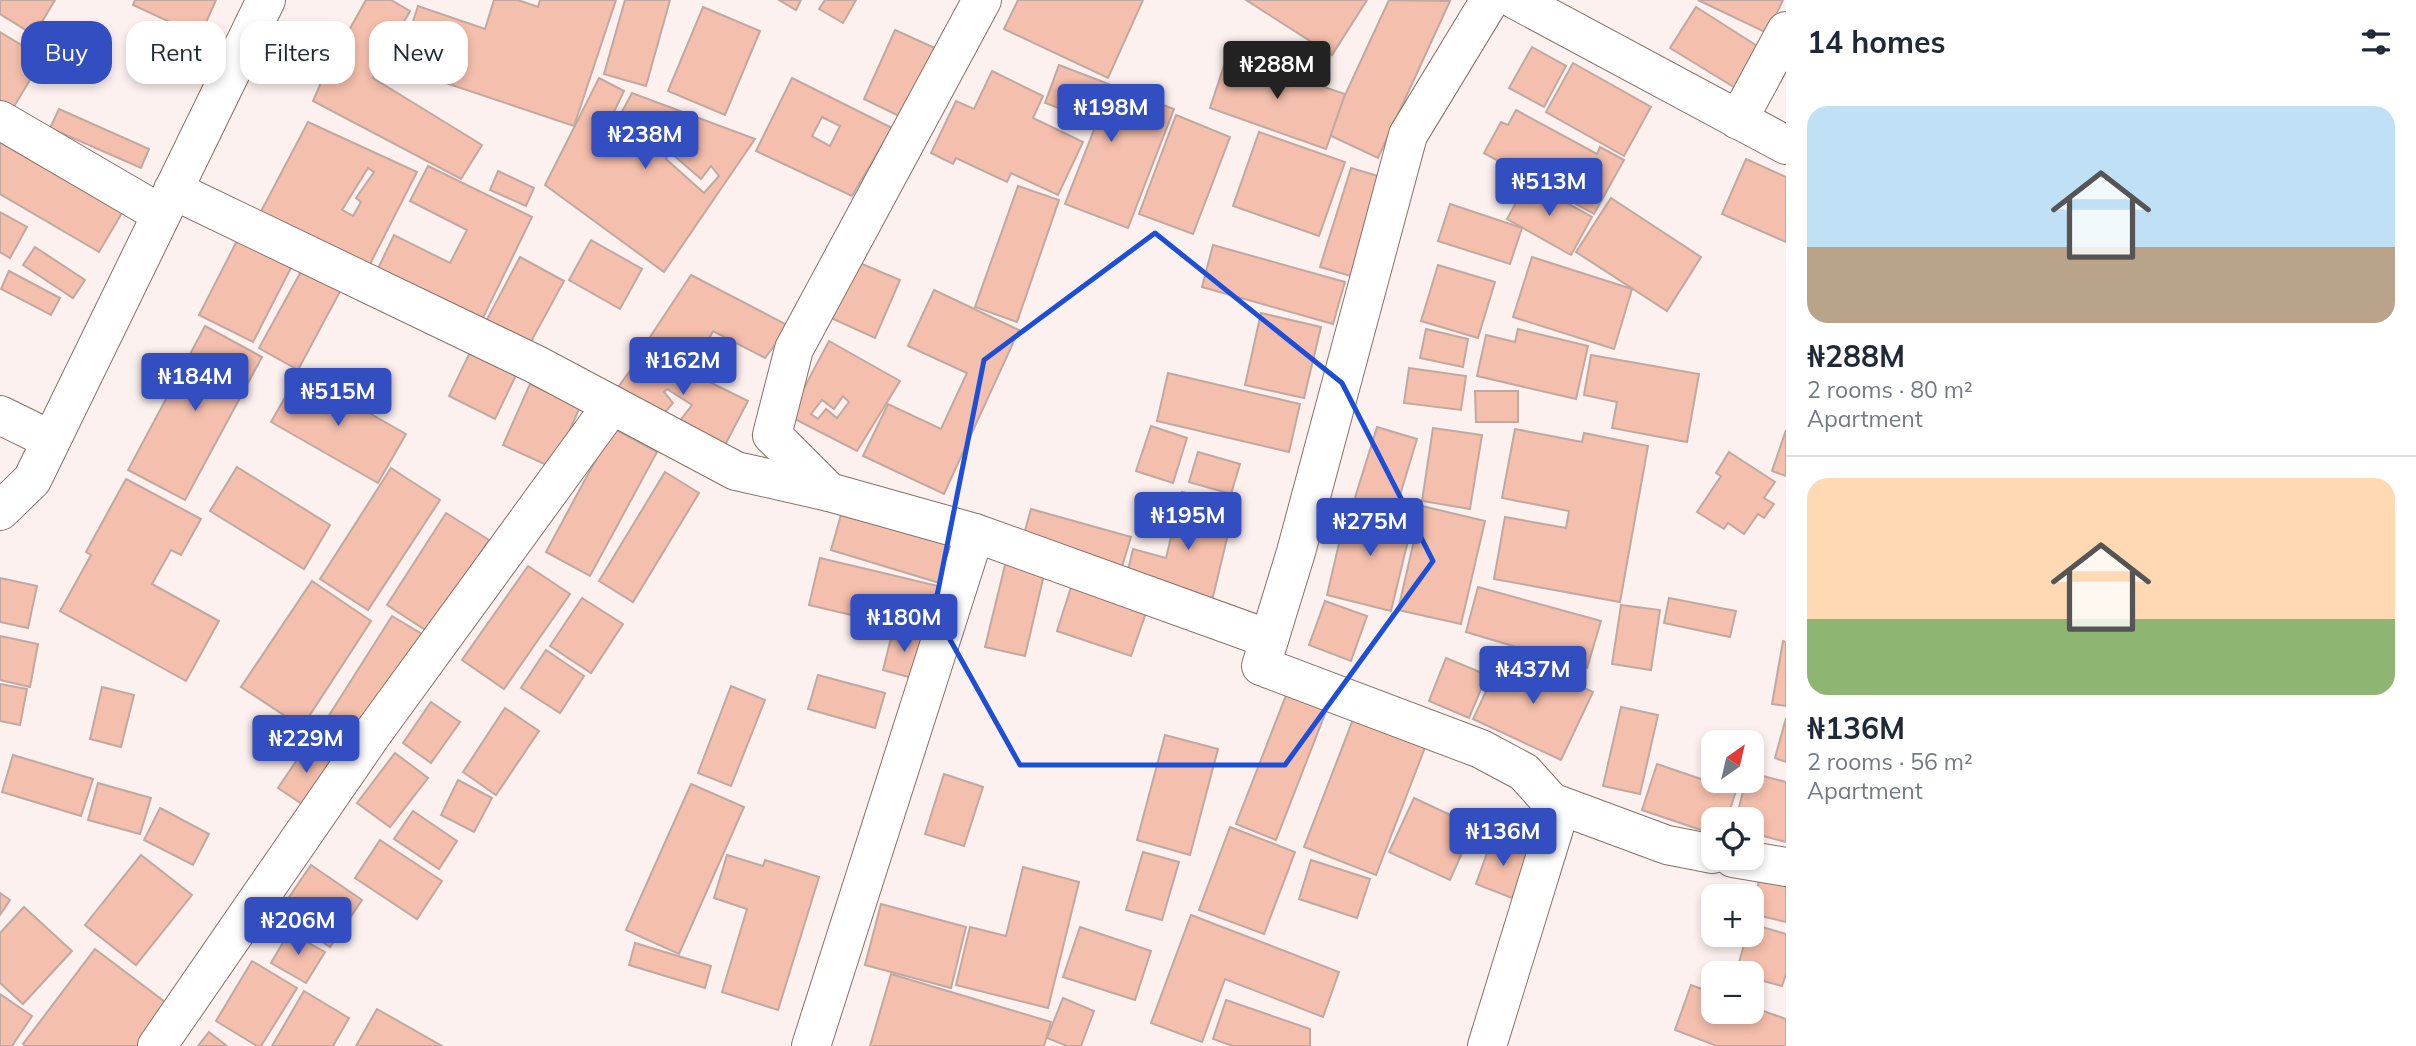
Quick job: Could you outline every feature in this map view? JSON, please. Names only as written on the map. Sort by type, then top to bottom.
[{"type":"street","points":[[0,510],[32,480],[266,0]]},
{"type":"street","points":[[829,492],[772,435],[794,349],[982,0]]},
{"type":"street","points":[[1490,0],[1408,135],[1303,526],[1261,666],[1481,749],[1524,772],[1551,802],[1667,845],[1701,852]]},
{"type":"street","points":[[1516,0],[1786,145]]},
{"type":"street","points":[[1738,120],[1786,31]]},
{"type":"street","points":[[0,120],[167,202],[535,363],[736,471],[829,492],[975,533],[1269,639]]},
{"type":"street","points":[[156,1046],[373,733],[612,405]]},
{"type":"street","points":[[0,415],[51,440]]},
{"type":"street","points":[[811,1046],[975,533]]},
{"type":"street","points":[[1487,1046],[1556,822],[1551,802]]},
{"type":"street","points":[[1764,863],[1786,867]]},
{"type":"highlighted area","points":[[1155,233],[1342,383],[1433,561],[1285,765],[1020,765],[934,611],[984,360]]},
{"type":"building","points":[[0,0],[55,0],[42,21],[21,21],[21,27],[0,14]]},
{"type":"building","points":[[135,0],[216,0],[207,21],[168,21],[133,5]]},
{"type":"building","points":[[366,0],[391,0],[410,11],[404,21],[369,21],[369,84],[383,84],[482,145],[461,179],[313,101],[320,84],[355,84],[354,21]]},
{"type":"building","points":[[494,0],[518,0],[538,7],[540,0],[616,0],[574,126],[449,84],[468,84],[468,23],[485,29]]},
{"type":"building","points":[[625,0],[670,0],[646,86],[604,74]]},
{"type":"building","points":[[779,0],[801,0],[796,10]]},
{"type":"building","points":[[825,0],[856,0],[843,23],[819,9]]},
{"type":"building","points":[[1018,0],[1143,0],[1108,78],[1004,29]]},
{"type":"building","points":[[1246,0],[1367,0],[1332,55]]},
{"type":"building","points":[[1389,0],[1450,1],[1378,158],[1327,134]]},
{"type":"building","points":[[1698,0],[1783,0],[1767,33]]},
{"type":"building","points":[[418,6],[462,21],[413,21]]},
{"type":"building","points":[[703,7],[760,31],[725,115],[668,91]]},
{"type":"building","points":[[1696,7],[1762,49],[1737,89],[1670,48]]},
{"type":"building","points":[[895,30],[937,49],[905,119],[864,99]]},
{"type":"building","points":[[0,32],[21,45],[21,84],[28,84],[12,110],[0,103]]},
{"type":"building","points":[[1532,47],[1566,66],[1544,107],[1509,88]]},
{"type":"building","points":[[1228,54],[1345,94],[1326,149],[1210,108]]},
{"type":"building","points":[[1573,63],[1651,107],[1624,156],[1546,112]]},
{"type":"building","points":[[1059,65],[1174,109],[1128,228],[1065,204],[1097,122],[1045,103]]},
{"type":"building","points":[[992,71],[1043,96],[1033,118],[1083,142],[1058,195],[1011,173],[1007,182],[956,158],[953,164],[931,153],[956,101],[974,109]]},
{"type":"building","points":[[599,78],[624,91],[595,151],[600,153],[632,93],[755,139],[664,272],[545,185]],"holes":[[[670,152],[701,179],[711,166],[719,176],[704,193],[666,159]]]},
{"type":"building","points":[[792,78],[892,128],[852,196],[756,151]],"holes":[[[822,117],[840,126],[830,146],[812,136]]]},
{"type":"building","points":[[59,109],[149,149],[141,168],[50,128]]},
{"type":"building","points":[[1516,110],[1597,154],[1600,147],[1624,160],[1594,214],[1484,153],[1501,122],[1508,125]]},
{"type":"building","points":[[1176,115],[1230,137],[1193,234],[1139,214]]},
{"type":"building","points":[[308,122],[417,172],[367,270],[257,219]],"holes":[[[368,168],[374,172],[356,198],[361,202],[353,216],[342,210]]]},
{"type":"building","points":[[1259,132],[1345,162],[1319,236],[1233,206]]},
{"type":"building","points":[[0,133],[126,206],[99,252],[0,194]]},
{"type":"building","points":[[1746,159],[1786,177],[1786,242],[1722,214]]},
{"type":"building","points":[[428,166],[532,217],[479,326],[375,275],[394,235],[450,263],[467,230],[410,201]]},
{"type":"building","points":[[1351,168],[1388,179],[1358,278],[1320,267]]},
{"type":"building","points":[[498,171],[534,188],[526,206],[490,190]]},
{"type":"building","points":[[1528,181],[1592,217],[1571,255],[1507,219]]},
{"type":"building","points":[[1018,186],[1059,200],[1017,322],[975,307]]},
{"type":"building","points":[[1611,198],[1701,257],[1667,311],[1576,252]]},
{"type":"building","points":[[1450,204],[1522,228],[1510,264],[1438,241]]},
{"type":"building","points":[[0,212],[27,227],[10,258],[0,252]]},
{"type":"building","points":[[240,235],[294,262],[253,342],[199,315]]},
{"type":"building","points":[[591,240],[642,269],[620,309],[569,280]]},
{"type":"building","points":[[1213,245],[1345,282],[1333,324],[1202,287]]},
{"type":"building","points":[[35,247],[85,280],[73,298],[23,265]]},
{"type":"building","points":[[520,257],[564,281],[527,349],[484,325]]},
{"type":"building","points":[[1532,257],[1632,289],[1614,349],[1513,317]]},
{"type":"building","points":[[855,261],[900,280],[875,338],[831,318]]},
{"type":"building","points":[[1438,265],[1495,282],[1478,338],[1421,321]]},
{"type":"building","points":[[304,266],[343,286],[298,370],[259,348]]},
{"type":"building","points":[[9,271],[60,298],[51,315],[1,289]]},
{"type":"building","points":[[691,275],[789,326],[765,358],[713,331],[695,367],[646,343]]},
{"type":"building","points":[[934,290],[1019,330],[944,494],[863,456],[888,404],[941,429],[967,373],[908,346]]},
{"type":"building","points":[[1261,313],[1321,327],[1304,398],[1245,385]]},
{"type":"building","points":[[205,326],[262,357],[185,500],[128,470]]},
{"type":"building","points":[[1426,329],[1468,339],[1463,367],[1420,358]]},
{"type":"building","points":[[1518,329],[1588,346],[1576,399],[1477,376],[1486,335],[1515,342]]},
{"type":"building","points":[[829,341],[900,381],[857,451],[789,416]],"holes":[[[843,396],[849,402],[837,418],[826,409],[818,419],[811,414],[822,400],[834,409]]]},
{"type":"building","points":[[473,346],[519,369],[495,419],[449,396]]},
{"type":"building","points":[[645,350],[748,401],[724,447],[679,422],[692,405],[667,389],[664,392],[673,403],[658,420],[616,390]]},
{"type":"building","points":[[1591,355],[1699,374],[1687,442],[1612,428],[1617,402],[1584,395]]},
{"type":"building","points":[[1409,368],[1466,376],[1461,410],[1404,403]]},
{"type":"building","points":[[299,373],[406,434],[378,483],[271,422]]},
{"type":"building","points":[[1168,373],[1300,404],[1289,452],[1157,421]]},
{"type":"building","points":[[530,384],[580,407],[553,468],[503,445]]},
{"type":"building","points":[[1475,391],[1518,391],[1518,422],[1476,422]]},
{"type":"building","points":[[1151,426],[1187,438],[1173,483],[1136,471]]},
{"type":"building","points":[[1377,427],[1417,439],[1394,515],[1354,501]]},
{"type":"building","points":[[613,428],[657,452],[590,576],[546,552]]},
{"type":"building","points":[[1433,428],[1482,435],[1470,509],[1422,501]]},
{"type":"building","points":[[1515,429],[1582,442],[1584,433],[1648,446],[1620,602],[1494,579],[1505,517],[1566,528],[1569,511],[1502,498]]},
{"type":"building","points":[[1786,430],[1786,476],[1772,471]]},
{"type":"building","points":[[1198,452],[1240,464],[1231,494],[1189,482]]},
{"type":"building","points":[[1729,452],[1775,482],[1764,498],[1774,504],[1764,518],[1758,514],[1744,534],[1728,523],[1724,529],[1697,512],[1721,476],[1716,473]]},
{"type":"building","points":[[237,467],[330,525],[304,569],[210,511]]},
{"type":"building","points":[[391,468],[440,500],[368,610],[320,579]]},
{"type":"building","points":[[665,472],[699,493],[633,602],[599,581]]},
{"type":"building","points":[[126,479],[201,519],[181,555],[171,550],[152,584],[219,621],[186,681],[60,611],[91,555],[86,552]]},
{"type":"building","points":[[1182,492],[1235,505],[1211,605],[1125,583],[1133,549],[1166,558]]},
{"type":"building","points":[[846,497],[962,532],[946,585],[831,550]]},
{"type":"building","points":[[1348,505],[1413,520],[1391,611],[1327,595]]},
{"type":"building","points":[[1422,506],[1485,521],[1461,624],[1398,610]]},
{"type":"building","points":[[1031,509],[1131,537],[1121,570],[1022,541]]},
{"type":"building","points":[[446,513],[489,540],[430,633],[387,605]]},
{"type":"building","points":[[1007,557],[1046,566],[1025,656],[985,647]]},
{"type":"building","points":[[820,558],[942,587],[932,634],[809,605]]},
{"type":"building","points":[[528,566],[570,594],[504,689],[462,660]]},
{"type":"building","points":[[0,578],[37,586],[28,628],[0,622]]},
{"type":"building","points":[[312,581],[371,621],[302,727],[241,687]]},
{"type":"building","points":[[1072,584],[1147,610],[1131,656],[1057,631]]},
{"type":"building","points":[[1478,587],[1601,621],[1587,668],[1466,632]]},
{"type":"building","points":[[582,598],[623,624],[591,673],[550,646]]},
{"type":"building","points":[[1669,598],[1736,611],[1730,637],[1664,623]]},
{"type":"building","points":[[1325,601],[1367,616],[1351,661],[1309,645]]},
{"type":"building","points":[[1621,605],[1660,610],[1651,670],[1612,664]]},
{"type":"building","points":[[392,616],[427,637],[351,758],[316,736]]},
{"type":"building","points":[[893,630],[926,639],[916,679],[883,670]]},
{"type":"building","points":[[0,636],[38,644],[30,687],[0,680]]},
{"type":"building","points":[[1783,641],[1786,642],[1786,706],[1772,704]]},
{"type":"building","points":[[546,650],[584,676],[560,713],[521,688]]},
{"type":"building","points":[[1505,651],[1593,692],[1561,760],[1473,719]]},
{"type":"building","points":[[1446,658],[1487,675],[1469,718],[1429,701]]},
{"type":"building","points":[[818,675],[885,693],[875,728],[808,709]]},
{"type":"building","points":[[0,684],[27,689],[20,725],[0,721]]},
{"type":"building","points":[[1290,685],[1330,701],[1276,840],[1236,824]]},
{"type":"building","points":[[731,686],[765,700],[731,786],[698,773]]},
{"type":"building","points":[[102,687],[134,695],[121,747],[90,739]]},
{"type":"building","points":[[431,702],[460,722],[431,763],[403,743]]},
{"type":"building","points":[[1621,707],[1658,715],[1640,794],[1603,786]]},
{"type":"building","points":[[505,708],[539,731],[496,795],[463,772]]},
{"type":"building","points":[[1357,709],[1429,737],[1376,875],[1304,847]]},
{"type":"building","points":[[1786,718],[1786,762],[1775,758]]},
{"type":"building","points":[[1165,735],[1218,749],[1190,855],[1137,840]]},
{"type":"building","points":[[307,745],[335,763],[305,806],[278,788]]},
{"type":"building","points":[[395,753],[428,778],[390,827],[357,803]]},
{"type":"building","points":[[13,755],[93,779],[81,816],[2,792]]},
{"type":"building","points":[[1657,764],[1701,779],[1701,793],[1735,793],[1731,807],[1701,807],[1701,830],[1642,810]]},
{"type":"building","points":[[944,774],[983,787],[964,846],[925,834]]},
{"type":"building","points":[[1764,776],[1786,782],[1786,842],[1764,836],[1764,807],[1739,807],[1743,793],[1764,793]]},
{"type":"building","points":[[458,780],[492,798],[474,832],[441,815]]},
{"type":"building","points":[[98,783],[151,798],[140,834],[88,820]]},
{"type":"building","points":[[691,784],[744,807],[679,954],[626,930]]},
{"type":"building","points":[[1414,798],[1474,826],[1450,880],[1389,852]]},
{"type":"building","points":[[160,808],[209,834],[193,865],[144,840]]},
{"type":"building","points":[[413,811],[457,841],[439,869],[394,839]]},
{"type":"building","points":[[1230,827],[1295,852],[1264,934],[1199,910]]},
{"type":"building","points":[[1492,839],[1530,852],[1512,898],[1476,884]]},
{"type":"building","points":[[380,840],[442,881],[417,919],[355,878]]},
{"type":"building","points":[[1143,852],[1179,862],[1162,920],[1126,910]]},
{"type":"building","points":[[141,855],[192,895],[136,965],[85,925]]},
{"type":"building","points":[[727,855],[763,866],[765,860],[819,877],[778,1010],[722,992],[747,909],[714,898]]},
{"type":"building","points":[[1311,860],[1370,879],[1357,918],[1299,899]]},
{"type":"building","points":[[311,865],[362,900],[330,947],[279,912]]},
{"type":"building","points":[[1023,867],[1079,882],[1048,1008],[956,985],[970,927],[1006,936]]},
{"type":"building","points":[[1761,870],[1786,875],[1786,922],[1764,917],[1764,884],[1758,884]]},
{"type":"building","points":[[0,893],[10,900],[0,915]]},
{"type":"building","points":[[881,904],[966,927],[951,988],[865,965]]},
{"type":"building","points":[[24,907],[72,951],[23,1004],[0,983],[0,933]]},
{"type":"building","points":[[1191,915],[1339,972],[1323,1017],[1225,979],[1202,1042],[1151,1023]]},
{"type":"building","points":[[1080,927],[1151,951],[1135,1000],[1063,977]]},
{"type":"building","points":[[1764,928],[1786,934],[1786,974],[1782,986],[1764,981],[1764,961],[1739,961],[1743,947],[1764,947]]},
{"type":"building","points":[[289,932],[325,952],[306,983],[271,963]]},
{"type":"building","points":[[635,943],[711,966],[705,988],[629,965]]},
{"type":"building","points":[[95,949],[173,1008],[144,1046],[25,1046],[23,1044]]},
{"type":"building","points":[[252,961],[297,988],[261,1046],[216,1021]]},
{"type":"building","points":[[891,974],[1051,1022],[1044,1046],[870,1046]]},
{"type":"building","points":[[1691,985],[1701,989],[1701,1024],[1764,1024],[1764,1011],[1786,1019],[1786,1046],[1717,1046],[1675,1030]]},
{"type":"building","points":[[304,991],[349,1018],[333,1046],[272,1046]]},
{"type":"building","points":[[0,994],[32,1016],[12,1046],[0,1046]]},
{"type":"building","points":[[1063,998],[1094,1011],[1081,1046],[1067,1046],[1047,1038]]},
{"type":"building","points":[[1226,1000],[1310,1029],[1310,1046],[1233,1046],[1213,1039]]},
{"type":"building","points":[[377,1009],[442,1046],[356,1046]]},
{"type":"building","points":[[209,1032],[227,1046],[198,1046]]}]
